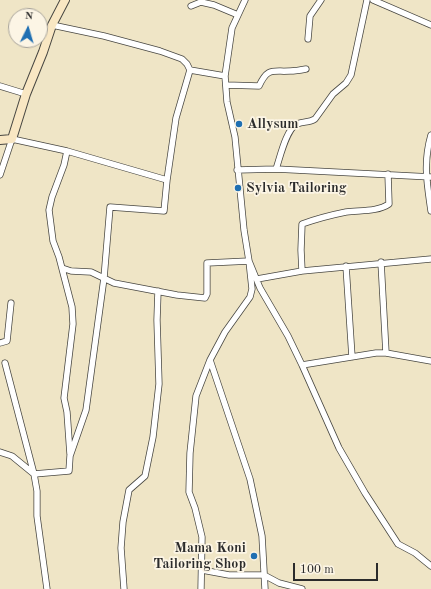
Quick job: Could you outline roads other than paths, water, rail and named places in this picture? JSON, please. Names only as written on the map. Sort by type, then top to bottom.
[{"type":"street","points":[[0,175],[26,94],[52,25],[65,0]]},
{"type":"street","points":[[201,589],[202,537],[195,508],[189,492],[190,453],[196,396],[210,360],[225,332],[250,297],[252,289],[237,170],[235,137],[230,118],[225,76],[232,28],[245,0]]},
{"type":"street","points":[[308,39],[310,16],[322,0]]},
{"type":"street","points":[[276,169],[289,130],[296,124],[311,122],[315,119],[333,94],[346,83],[351,75],[367,0]]},
{"type":"street","points":[[373,0],[431,25]]},
{"type":"street","points":[[191,6],[201,2],[214,5],[238,15]]},
{"type":"street","points":[[52,25],[104,36],[160,51],[182,59],[190,70],[176,118],[164,211],[110,207],[104,278],[86,410],[70,456]]},
{"type":"street","points":[[226,85],[259,86],[264,77],[275,70],[289,71],[306,69]]},
{"type":"street","points":[[190,70],[225,76]]},
{"type":"street","points":[[0,86],[26,94]]},
{"type":"street","points":[[431,135],[427,155],[431,211]]},
{"type":"street","points":[[0,140],[12,139],[67,151],[167,180]]},
{"type":"street","points":[[0,452],[12,456],[34,474],[69,471],[70,456],[67,412],[64,398],[73,316],[72,304],[53,241],[49,210],[52,197],[64,165],[67,151]]},
{"type":"street","points":[[237,170],[276,169],[428,176]]},
{"type":"street","points":[[302,271],[302,224],[346,212],[383,208],[389,204],[388,174]]},
{"type":"street","points":[[257,279],[302,271],[381,262],[431,259]]},
{"type":"street","points":[[249,261],[260,288],[288,336],[302,365],[339,448],[380,517],[398,544],[415,553],[431,566]]},
{"type":"street","points":[[62,268],[71,271],[91,272],[114,283],[177,295],[205,298],[207,294],[207,264],[249,261]]},
{"type":"street","points":[[381,262],[386,353]]},
{"type":"street","points":[[346,266],[352,356]]},
{"type":"street","points":[[124,589],[122,548],[123,522],[129,490],[145,476],[153,436],[159,384],[157,320],[158,291]]},
{"type":"street","points":[[0,343],[7,341],[11,303]]},
{"type":"street","points":[[302,365],[368,353],[386,353],[431,361]]},
{"type":"street","points":[[210,360],[250,479],[262,536],[265,589]]},
{"type":"street","points":[[5,363],[34,474],[37,491],[37,516],[47,589]]},
{"type":"street","points":[[202,570],[229,575],[264,575],[279,583],[302,589]]},
{"type":"place","name":"Allysum","points":[[239,124]]},
{"type":"place","name":"Sylvia Tailoring","points":[[238,188]]},
{"type":"place","name":"Mama Koni Tailoring Shop","points":[[254,556]]}]
